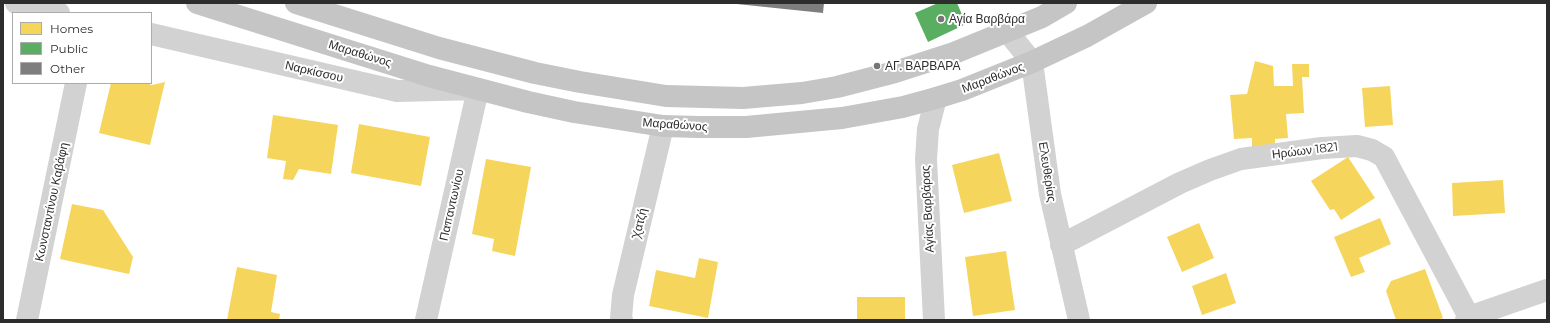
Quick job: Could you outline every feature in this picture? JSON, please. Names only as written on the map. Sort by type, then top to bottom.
[{"type":"main road","name":"Μαραθώνος","points":[[197,3],[429,76],[574,112],[663,126],[746,127],[806,123],[878,112],[962,90],[1032,62],[1087,36],[1146,3]]},
{"type":"main road","points":[[296,3],[439,48],[535,73],[638,92],[698,98],[743,98],[794,94],[837,87],[895,72],[954,53],[1042,17],[1066,3]]},
{"type":"street","points":[[16,3],[55,12]]},
{"type":"street","points":[[1007,31],[1032,62]]},
{"type":"street","name":"Ναρκίσσου","points":[[152,34],[397,91],[478,89]]},
{"type":"street","name":"Ελευθερίας","points":[[1032,62],[1044,153],[1060,244],[1079,320]]},
{"type":"street","name":"Κωνσταντίνου Καβάφη","points":[[28,320],[76,84]]},
{"type":"street","name":"Παπαντωνίου","points":[[426,320],[478,89]]},
{"type":"street","name":"Αγίας Βαρβάρας","points":[[934,320],[926,159],[928,129],[936,98]]},
{"type":"street","name":"Χατζή","points":[[622,320],[623,295],[663,126]]},
{"type":"street","name":"Ηρώων 1821","points":[[1060,244],[1180,183],[1241,159],[1322,148],[1357,146],[1372,150],[1384,157],[1468,319]]},
{"type":"street","points":[[1468,319],[1547,290]]},
{"type":"building: Homes","points":[[1255,61],[1273,66],[1274,86],[1293,86],[1292,64],[1309,64],[1309,77],[1302,77],[1304,113],[1286,114],[1288,138],[1275,139],[1275,146],[1252,148],[1252,138],[1234,139],[1230,95],[1247,94]]},
{"type":"building: Homes","points":[[165,82],[150,145],[99,133],[111,84],[152,85]]},
{"type":"building: Homes","points":[[1390,86],[1393,125],[1365,127],[1362,88]]},
{"type":"building: Homes","points":[[273,115],[338,125],[331,174],[299,169],[293,180],[283,179],[286,161],[267,158]]},
{"type":"building: Homes","points":[[359,124],[430,137],[421,186],[351,173]]},
{"type":"building: Homes","points":[[999,153],[1012,201],[964,213],[952,165]]},
{"type":"building: Homes","points":[[1348,157],[1375,198],[1341,220],[1334,209],[1330,210],[1311,181]]},
{"type":"building: Homes","points":[[486,159],[531,167],[515,256],[492,251],[494,239],[472,234]]},
{"type":"building: Homes","points":[[1503,180],[1505,213],[1453,216],[1452,183]]},
{"type":"building: Homes","points":[[72,204],[103,210],[133,257],[129,274],[60,259]]},
{"type":"building: Homes","points":[[1380,218],[1391,244],[1359,258],[1365,272],[1351,277],[1334,237]]},
{"type":"building: Homes","points":[[1199,223],[1214,258],[1182,272],[1167,237]]},
{"type":"building: Homes","points":[[1006,251],[1015,310],[973,316],[965,257]]},
{"type":"building: Homes","points":[[699,258],[718,262],[708,318],[649,306],[656,270],[695,278]]},
{"type":"building: Homes","points":[[237,267],[277,275],[271,312],[280,314],[279,320],[227,320]]},
{"type":"building: Homes","points":[[1425,269],[1443,318],[1437,320],[1396,320],[1386,291],[1391,281]]},
{"type":"building: Homes","points":[[1226,273],[1236,303],[1202,315],[1192,286]]},
{"type":"building: Homes","points":[[857,297],[905,297],[905,320],[857,320]]},
{"type":"building: Public","name":"Αγία Βαρβάρα","points":[[938,3],[957,3],[966,24],[928,42],[915,13]]},
{"type":"building: Other","points":[[727,3],[824,3],[823,13]]},
{"type":"place","name":"Αγία Βαρβάρα","points":[[941,19]]},
{"type":"place","name":"ΑΓ. ΒΑΡΒΑΡΑ","points":[[877,66]]}]
